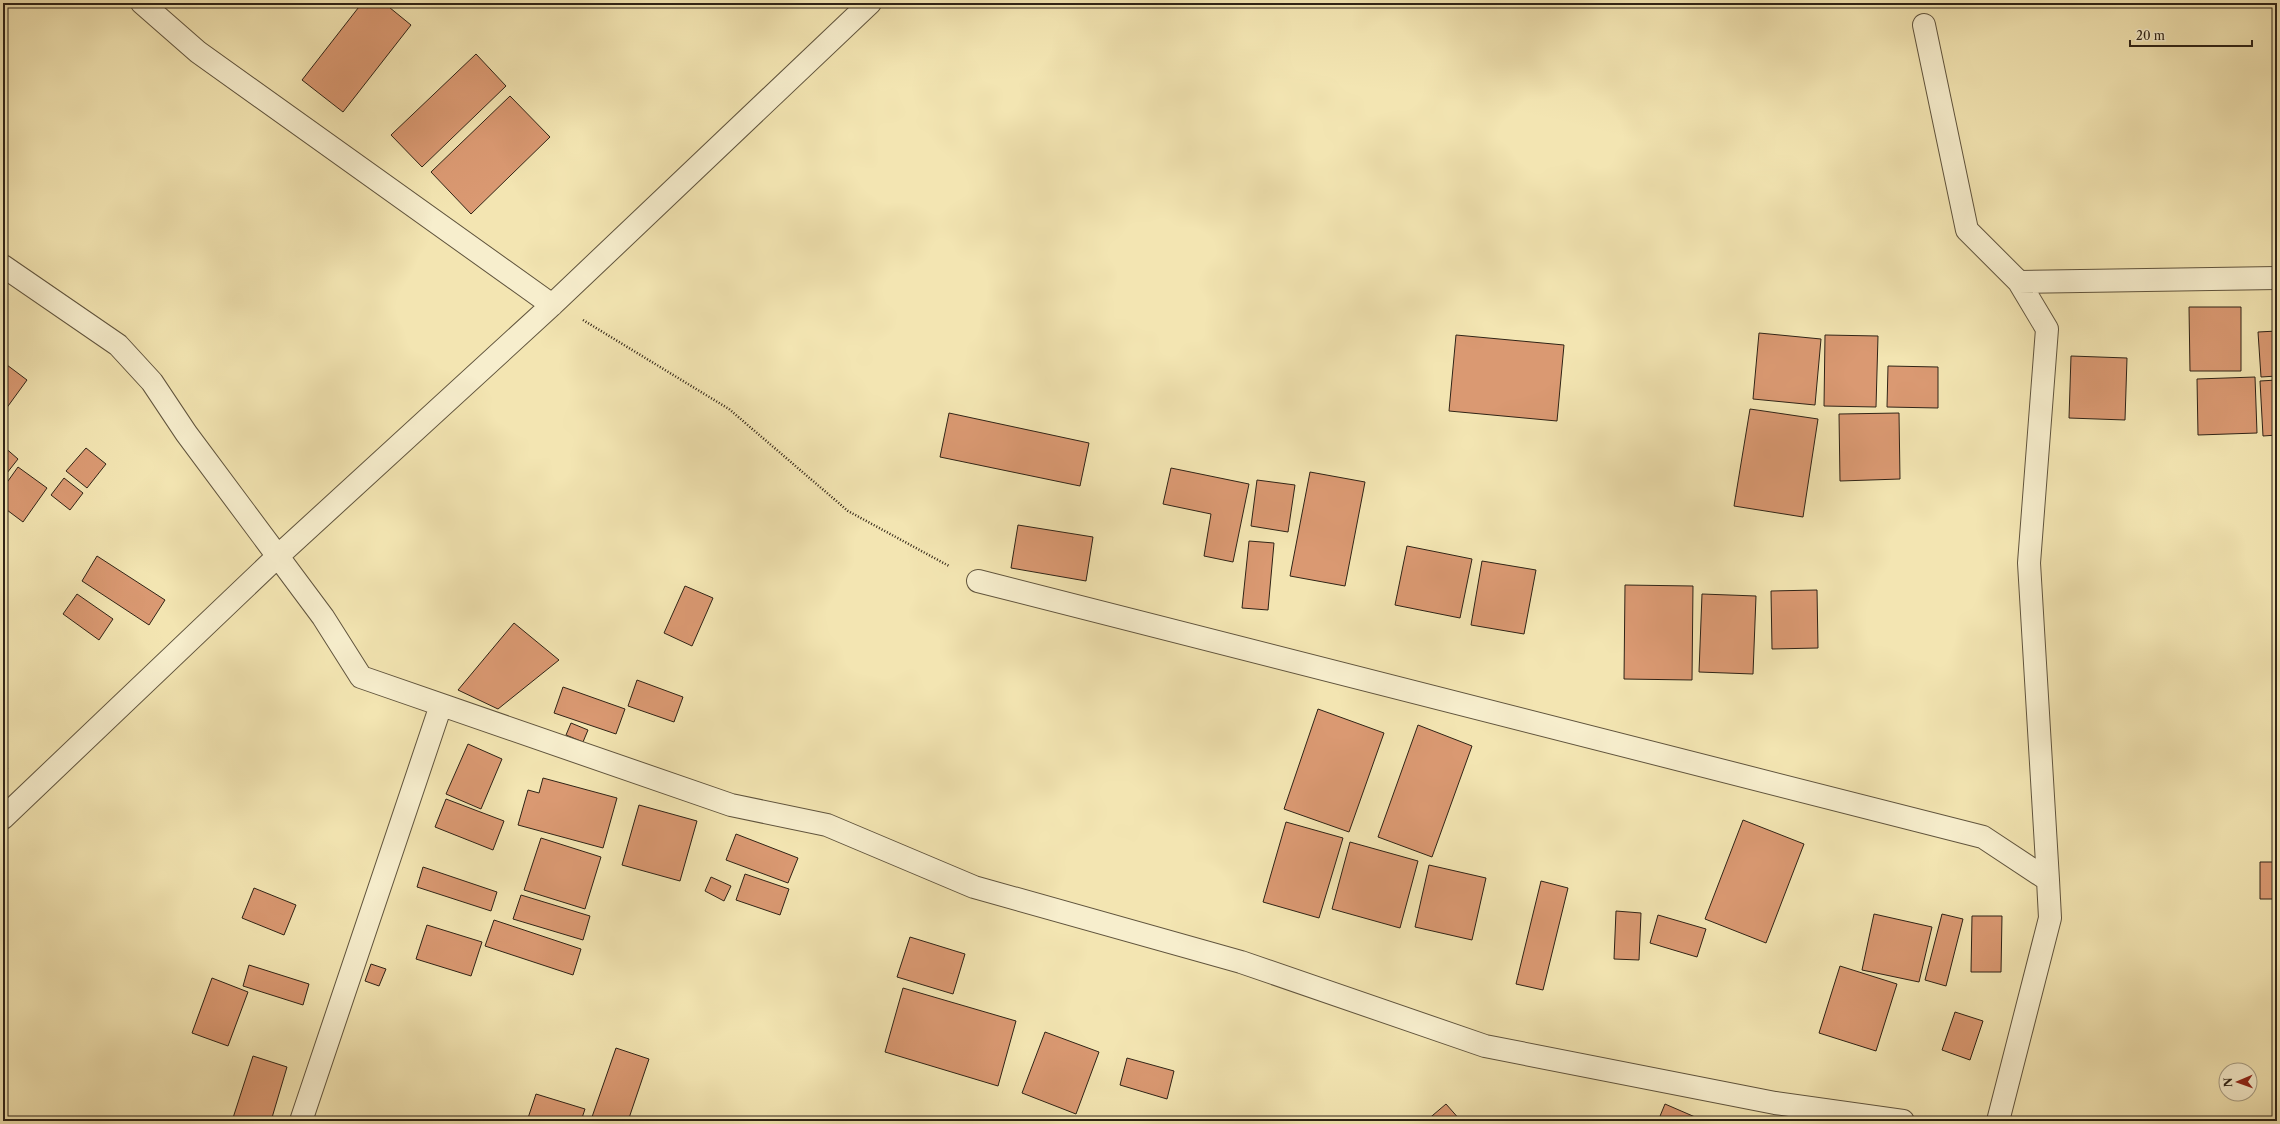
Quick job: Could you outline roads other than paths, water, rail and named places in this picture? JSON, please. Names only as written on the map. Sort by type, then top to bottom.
[{"type":"street","points":[[142,3],[198,52],[552,304]]},
{"type":"street","points":[[3,818],[278,556],[552,304],[870,3]]},
{"type":"street","points":[[1924,25],[1967,230],[2019,282],[2047,328],[2029,562],[2050,918],[1998,1121]]},
{"type":"street","points":[[3,266],[118,345],[152,382],[186,433],[323,617],[361,677],[731,805],[827,825],[974,887],[1241,962],[1485,1046],[1774,1103],[1877,1119],[1903,1121]]},
{"type":"street","points":[[2019,282],[2277,278]]},
{"type":"street","points":[[978,581],[1983,837],[2048,880]]},
{"type":"street","points":[[301,1121],[441,705]]}]
